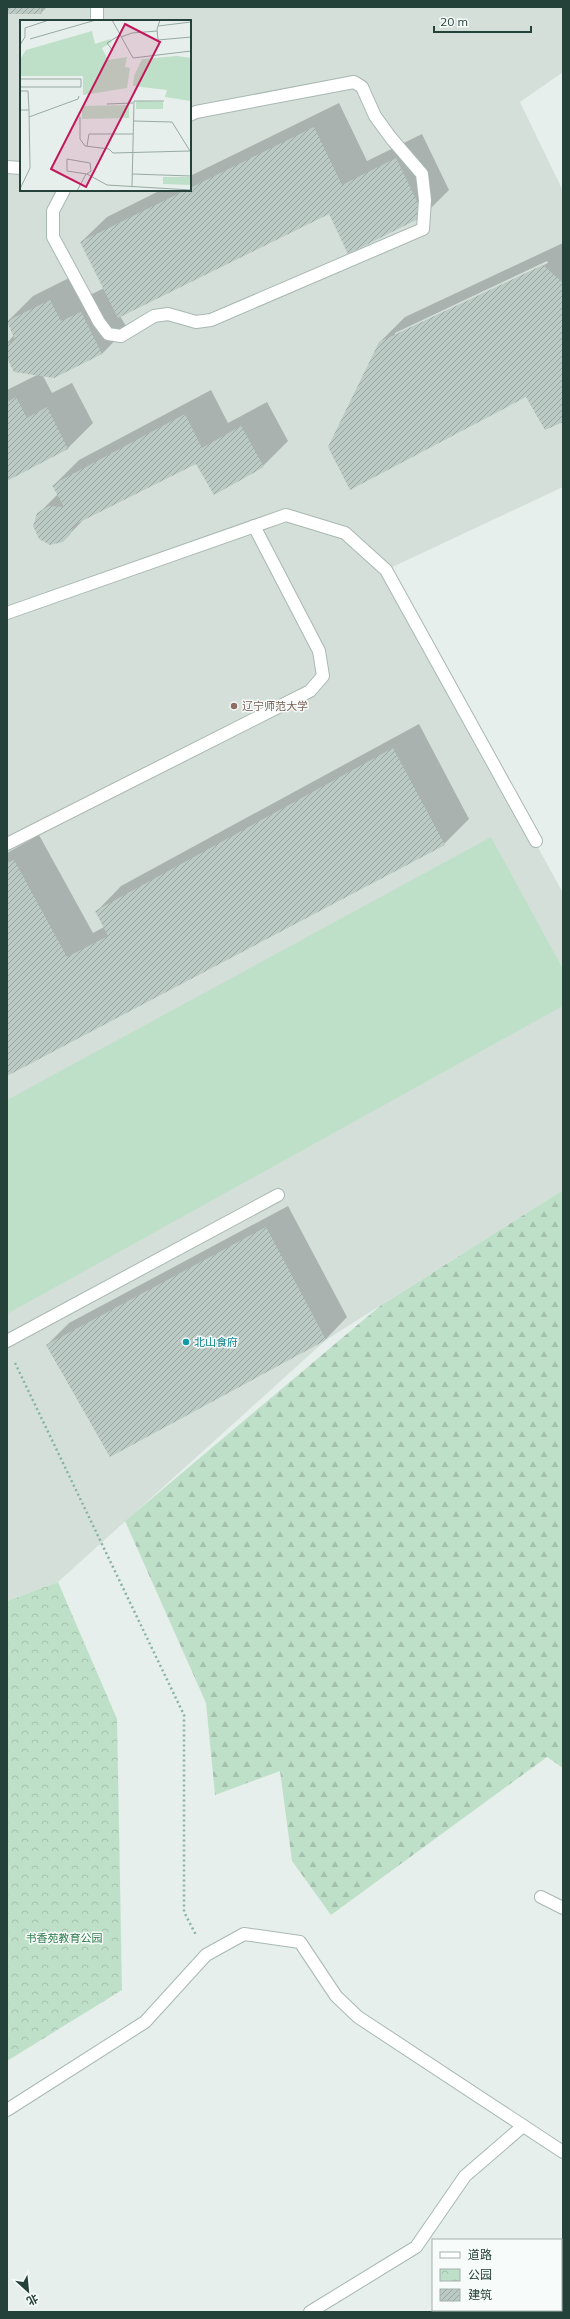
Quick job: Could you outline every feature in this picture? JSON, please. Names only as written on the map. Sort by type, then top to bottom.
[{"type":"street","points":[[97,7],[97,20]]},
{"type":"street","points":[[63,191],[53,211],[53,237],[99,322],[108,334],[121,336],[154,316],[168,314],[196,322],[211,320],[423,229],[425,200],[422,174],[391,138],[375,116],[362,87],[354,82],[196,112],[191,114]]},
{"type":"street","points":[[7,167],[20,168]]},
{"type":"street","points":[[7,613],[286,515],[345,532],[386,570],[536,841]]},
{"type":"street","points":[[7,844],[310,691],[323,676],[319,651],[254,526]]},
{"type":"street","points":[[7,1341],[278,1195]]},
{"type":"street","points":[[541,1897],[563,1908]]},
{"type":"street","points":[[7,2110],[145,2022],[206,1955],[244,1934],[300,1942],[336,1996],[358,2017],[563,2152]]},
{"type":"street","points":[[310,2312],[416,2247],[465,2176],[523,2126]]},
{"type":"path","points":[[14,1362],[184,1715],[184,1912],[206,1955]]},
{"type":"shaded area","name":"辽宁师范大学","points":[[7,7],[563,7],[563,72],[520,102],[563,191],[563,487],[386,570],[563,893],[563,1190],[326,1340],[58,1582],[7,1601]]},
{"type":"green space","points":[[491,837],[563,969],[563,1006],[7,1314],[7,1100]]},
{"type":"green space","points":[[563,1190],[563,1768],[547,1757],[331,1915],[292,1861],[280,1771],[215,1795],[206,1703],[125,1521],[380,1306]]},
{"type":"green space","name":"书香苑教育公园","points":[[58,1582],[117,1719],[122,1990],[7,2061],[7,1601]]},
{"type":"building","points":[[7,7],[41,7],[41,14],[7,14]]},
{"type":"building","points":[[314,127],[342,185],[396,158],[424,216],[348,254],[329,214],[118,318],[80,242],[184,191],[191,191],[191,188]]},
{"type":"building","points":[[543,265],[563,283],[563,422],[545,430],[526,397],[350,490],[328,447],[379,342]]},
{"type":"building","points":[[50,300],[61,321],[81,312],[102,354],[54,378],[14,372],[7,358],[7,344],[15,340],[7,321]]},
{"type":"building","points":[[16,397],[27,418],[47,407],[68,449],[7,481],[7,402]]},
{"type":"building","points":[[185,414],[202,448],[241,426],[264,467],[214,495],[196,464],[74,525],[70,535],[63,542],[50,545],[39,539],[33,526],[37,513],[49,506],[64,507],[52,485]]},
{"type":"building","points":[[393,748],[445,845],[7,1076],[7,863],[14,860],[67,957],[108,936],[95,911]]},
{"type":"building","name":"北山食府","points":[[266,1227],[326,1340],[110,1457],[46,1345]]},
{"type":"place","name":"辽宁师范大学","points":[[234,706]]},
{"type":"place","name":"北山食府","points":[[186,1342]]}]
